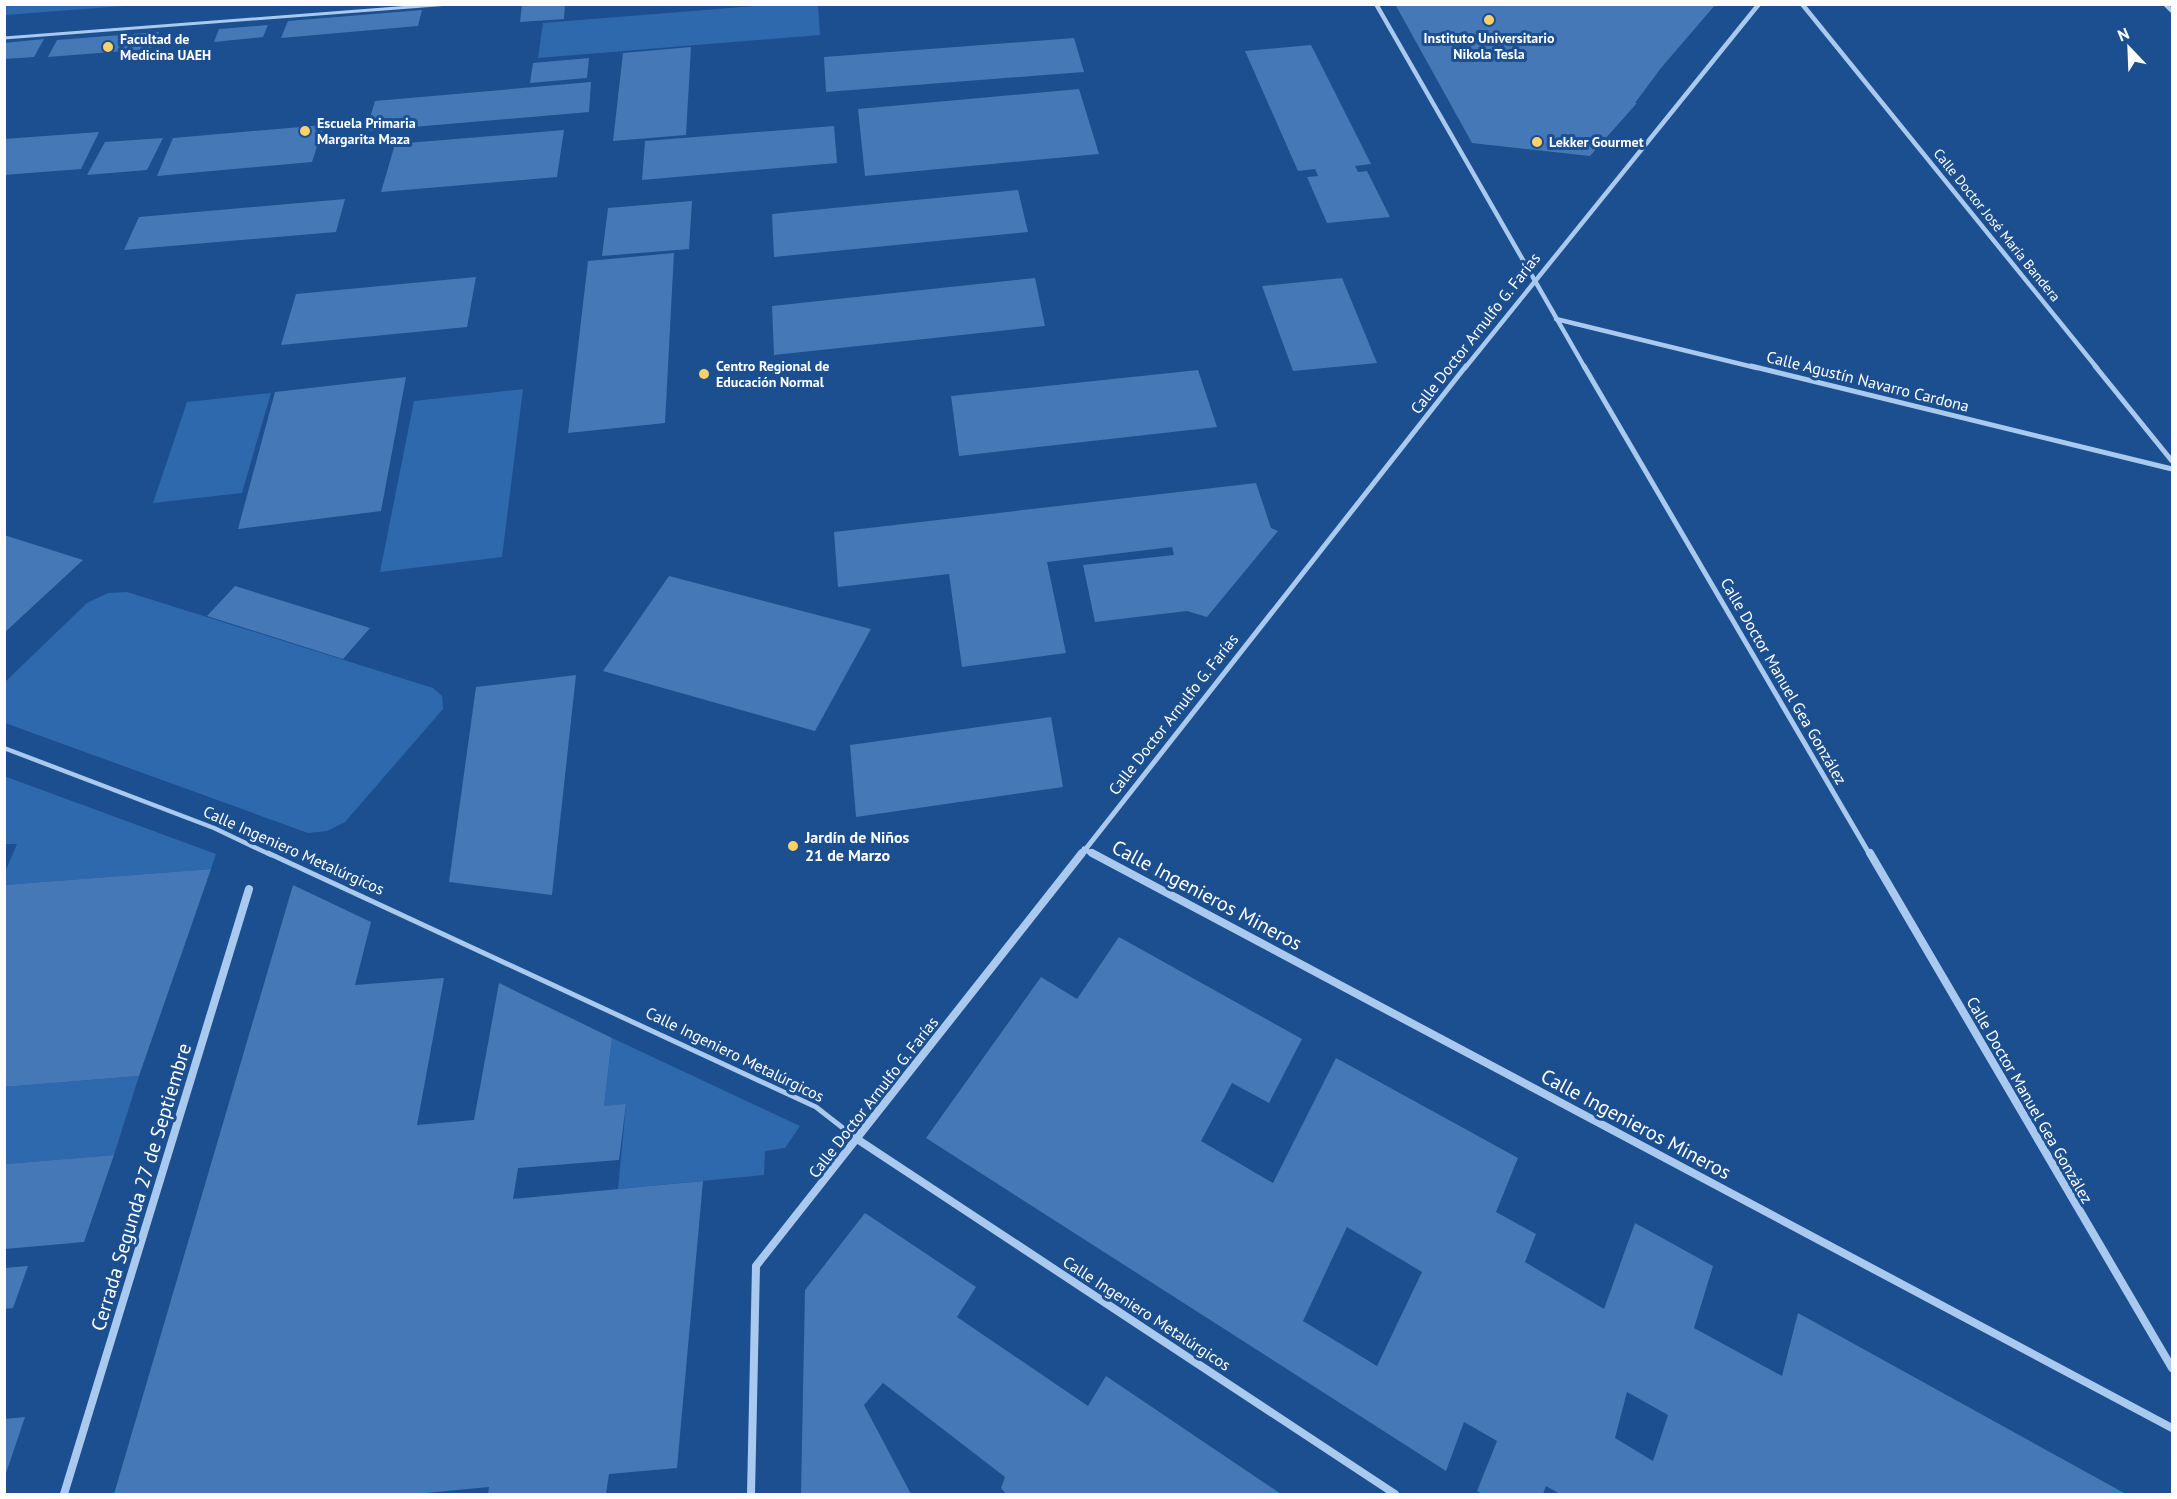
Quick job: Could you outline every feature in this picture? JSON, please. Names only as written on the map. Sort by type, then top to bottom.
[{"type":"street","name":"Calle Doctor Manuel Gea González","points":[[1376,4],[1556,319],[2172,1368]]},
{"type":"street","name":"Calle Doctor Arnulfo G. Farías","points":[[751,1494],[756,1266],[1534,280],[1759,4]]},
{"type":"street","name":"Calle Doctor José María Bandera","points":[[1802,4],[2172,460]]},
{"type":"street","points":[[2164,4],[2172,12]]},
{"type":"street","name":"Calle Agustín Navarro Cardona","points":[[1556,319],[2172,469]]},
{"type":"street","name":"Calle Ingenieros Mineros","points":[[1084,849],[2172,1428]]},
{"type":"street","name":"Cerrada Segunda 27 de Septiembre","points":[[64,1494],[249,889]]},
{"type":"street","name":"Calle Ingeniero Metalúrgicos","points":[[857,1139],[1395,1494]]},
{"type":"lane","points":[[4,38],[449,4]]},
{"type":"lane","name":"Calle Ingeniero Metalúrgicos","points":[[4,748],[235,838],[816,1107],[857,1139]]},
{"type":"shaded area","points":[[5,4],[138,4],[138,5],[5,15]]},
{"type":"shaded area","points":[[766,5],[818,5],[820,35],[538,58],[543,23]]},
{"type":"shaded area","points":[[523,389],[502,557],[380,572],[414,401]]},
{"type":"shaded area","points":[[271,393],[242,493],[153,503],[187,402]]},
{"type":"shaded area","points":[[127,592],[433,688],[442,696],[443,709],[345,822],[327,831],[308,833],[5,723],[5,682],[87,603],[108,593]]},
{"type":"shaded area","points":[[4,776],[216,854],[211,869],[5,885],[5,872],[17,844],[5,844]]},
{"type":"shaded area","points":[[612,1038],[800,1126],[785,1148],[765,1151],[764,1175],[618,1189],[626,1105],[604,1106]]},
{"type":"shaded area","points":[[139,1076],[114,1155],[5,1164],[5,1087]]},
{"type":"building","points":[[522,4],[565,4],[564,19],[520,22]]},
{"type":"building","points":[[1395,4],[1716,4],[1661,68],[1635,103],[1637,103],[1590,156],[1472,143]]},
{"type":"building","points":[[422,10],[418,26],[281,38],[288,21]]},
{"type":"building","points":[[268,25],[263,37],[214,42],[219,29]]},
{"type":"building","points":[[159,32],[150,49],[48,57],[57,40]]},
{"type":"building","points":[[1074,38],[1084,72],[826,92],[824,57]]},
{"type":"building","points":[[44,39],[34,57],[4,59],[4,43]]},
{"type":"building","points":[[1311,45],[1371,164],[1355,166],[1358,172],[1367,171],[1390,217],[1327,223],[1307,177],[1318,176],[1315,169],[1298,171],[1245,51]]},
{"type":"building","points":[[691,47],[686,135],[613,141],[623,53]]},
{"type":"building","points":[[589,58],[587,78],[530,83],[533,63]]},
{"type":"building","points":[[591,82],[589,112],[366,131],[375,101]]},
{"type":"building","points":[[1079,89],[1099,154],[865,176],[858,109]]},
{"type":"building","points":[[324,125],[312,162],[157,176],[173,138]]},
{"type":"building","points":[[834,126],[837,163],[642,180],[645,141]]},
{"type":"building","points":[[564,130],[557,177],[381,192],[395,144]]},
{"type":"building","points":[[99,132],[81,169],[4,175],[4,139]]},
{"type":"building","points":[[163,138],[147,170],[87,175],[105,142]]},
{"type":"building","points":[[1018,190],[1028,232],[774,257],[772,214]]},
{"type":"building","points":[[345,199],[336,232],[124,250],[139,217]]},
{"type":"building","points":[[692,201],[689,249],[602,256],[608,208]]},
{"type":"building","points":[[674,253],[665,423],[568,433],[588,261]]},
{"type":"building","points":[[476,277],[467,327],[281,345],[296,294]]},
{"type":"building","points":[[1035,278],[1045,326],[774,355],[772,306]]},
{"type":"building","points":[[1342,278],[1377,363],[1293,371],[1262,286]]},
{"type":"building","points":[[1198,370],[1217,427],[959,456],[951,396]]},
{"type":"building","points":[[406,377],[381,511],[238,529],[275,392]]},
{"type":"building","points":[[1256,483],[1271,528],[1278,531],[1207,617],[1187,611],[1095,622],[1083,565],[1174,555],[1172,547],[1047,562],[1066,653],[962,667],[949,574],[838,587],[834,532]]},
{"type":"building","points":[[4,535],[83,560],[4,633]]},
{"type":"building","points":[[669,576],[871,629],[815,731],[603,671]]},
{"type":"building","points":[[235,586],[370,628],[343,659],[207,616]]},
{"type":"building","points":[[576,675],[552,895],[449,882],[476,687]]},
{"type":"building","points":[[1051,717],[1063,787],[856,817],[850,745]]},
{"type":"building","points":[[211,869],[139,1076],[4,1087],[4,885]]},
{"type":"building","points":[[293,885],[371,922],[355,985],[444,978],[417,1125],[474,1120],[499,983],[612,1038],[604,1106],[626,1104],[619,1160],[518,1168],[513,1199],[703,1181],[677,1468],[609,1474],[606,1494],[488,1494],[489,1487],[415,1494],[114,1494]]},
{"type":"building","points":[[1119,937],[1302,1039],[1269,1103],[1232,1083],[1201,1141],[1273,1183],[1336,1058],[1518,1158],[1496,1212],[1536,1234],[1525,1262],[1604,1309],[1635,1223],[1713,1266],[1694,1328],[1782,1376],[1798,1313],[2126,1494],[1560,1494],[1546,1486],[1543,1494],[1482,1494],[1477,1491],[1497,1441],[1464,1422],[1446,1471],[926,1138],[1041,977],[1077,999]],"holes":[[[1347,1227],[1422,1272],[1377,1366],[1303,1321]],[[1627,1392],[1668,1415],[1653,1461],[1615,1438]]]},
{"type":"building","points":[[114,1155],[84,1242],[5,1249],[5,1164]]},
{"type":"building","points":[[865,1213],[976,1287],[957,1317],[1088,1406],[1106,1376],[1281,1494],[1006,1494],[1001,1488],[1005,1477],[883,1383],[864,1405],[911,1494],[801,1494],[805,1290]]},
{"type":"building","points":[[28,1266],[13,1308],[4,1309],[4,1268]]},
{"type":"building","points":[[25,1417],[5,1476],[4,1476],[4,1419]]},
{"type":"place","name":"Instituto Universitario Nikola Tesla","points":[[1489,20]]},
{"type":"place","name":"Facultad de Medicina UAEH","points":[[108,47]]},
{"type":"place","name":"Escuela Primaria Margarita Maza","points":[[305,131]]},
{"type":"place","name":"Lekker Gourmet","points":[[1537,142]]},
{"type":"place","name":"Centro Regional de Educación Normal","points":[[704,374]]},
{"type":"place","name":"Jardín de Niños 21 de Marzo","points":[[793,846]]}]
